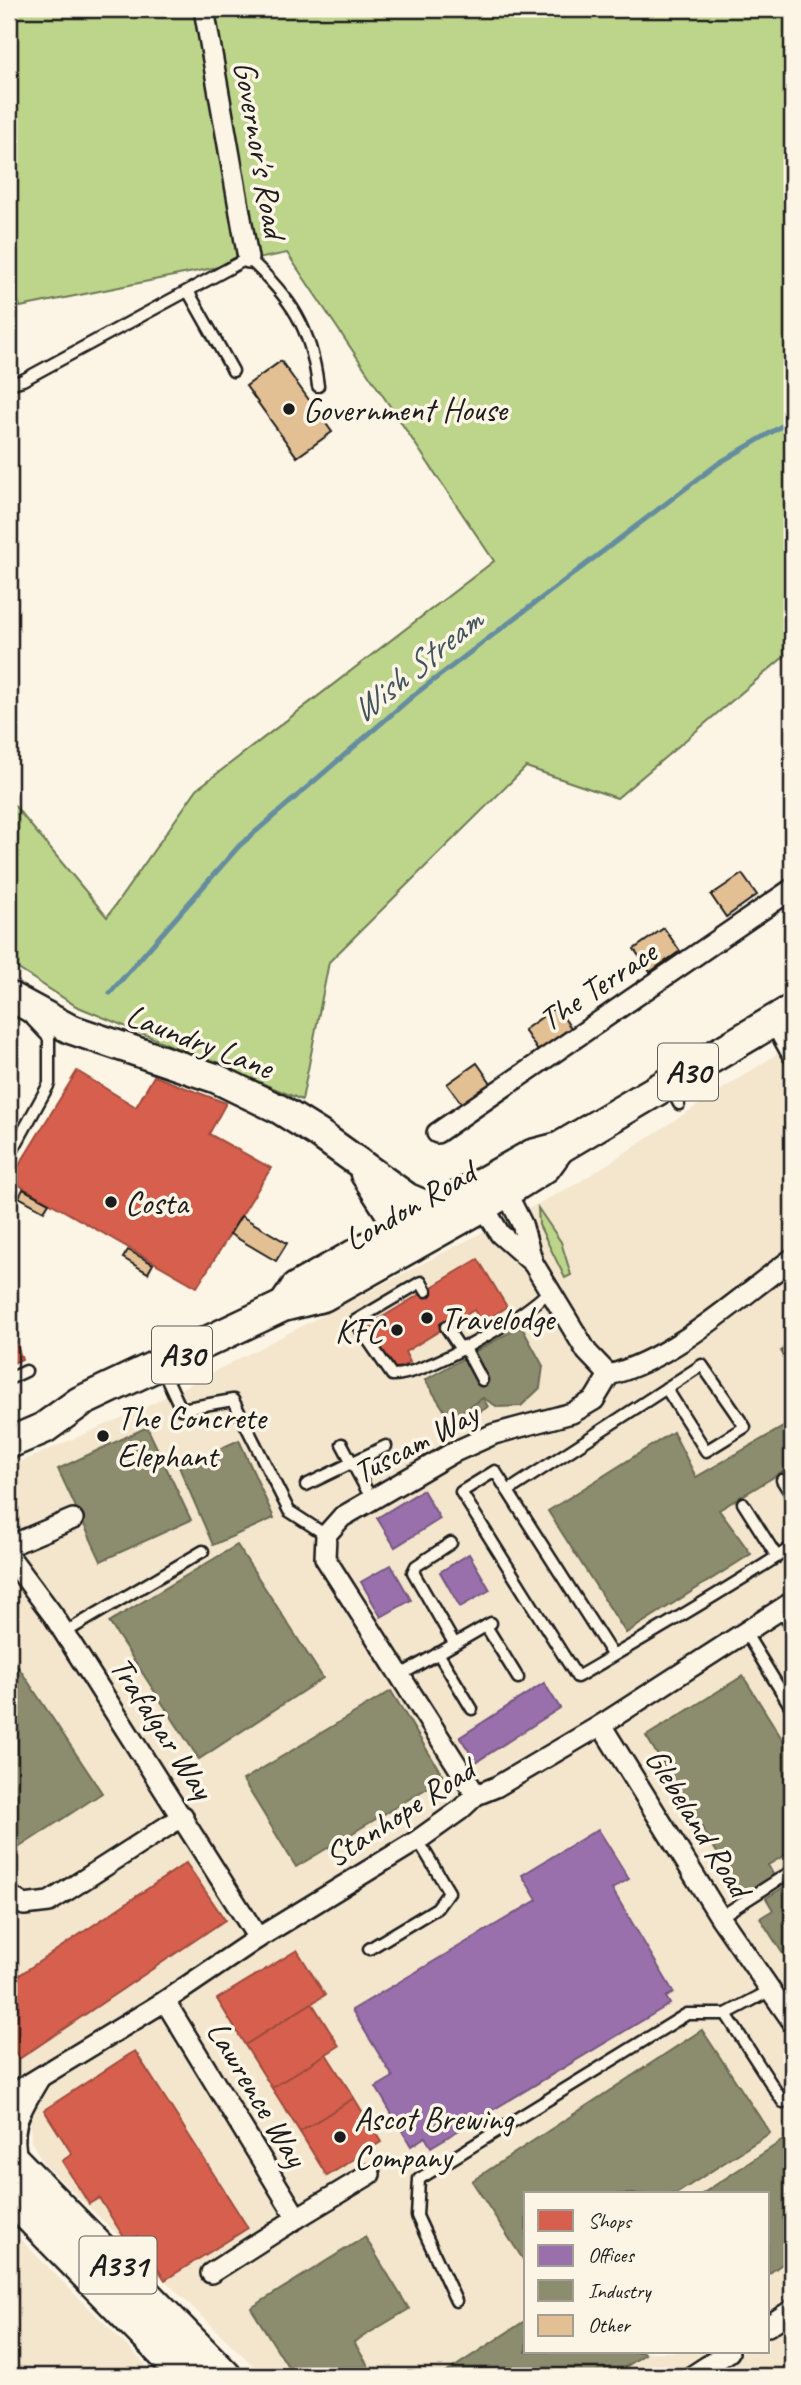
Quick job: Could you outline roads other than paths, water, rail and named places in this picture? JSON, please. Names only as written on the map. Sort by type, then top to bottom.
[{"type":"main road","name":"London Road","points":[[406,1238],[444,1203],[489,1190],[545,1167],[559,1148],[673,1094],[783,1016]]},
{"type":"main road","name":"London Road","points":[[9,1443],[44,1428],[80,1402],[283,1306],[323,1296],[406,1238],[489,1190]]},
{"type":"main road","name":"London Road","points":[[9,1422],[34,1411],[80,1402]]},
{"type":"main road","name":"A331","points":[[14,2160],[226,2376]]},
{"type":"main road","name":"A331","points":[[9,2196],[185,2376]]},
{"type":"street","name":"Governor's Road","points":[[204,9],[248,258]]},
{"type":"street","name":"The Terrace","points":[[437,1133],[792,889]]},
{"type":"street","name":"Laundry Lane","points":[[9,996],[71,1029],[215,1078],[279,1109],[408,1198],[427,1206],[444,1203]]},
{"type":"street","points":[[783,1016],[792,1054]]},
{"type":"street","name":"Laundry Lane","points":[[359,1163],[406,1238]]},
{"type":"street","points":[[489,1190],[500,1234],[533,1263]]},
{"type":"street","points":[[489,1190],[522,1224],[533,1263],[587,1352],[608,1375],[629,1370],[664,1353],[792,1259]]},
{"type":"street","name":"Tuscam Way","points":[[326,1535],[342,1517],[454,1452],[494,1434],[572,1413],[594,1400],[608,1375]]},
{"type":"street","points":[[9,1546],[73,1519]]},
{"type":"street","points":[[326,1535],[325,1558],[476,1795]]},
{"type":"street","name":"Trafalgar Way","points":[[9,1556],[64,1633],[183,1816],[258,1938]]},
{"type":"street","name":"Stanhope Road","points":[[9,2095],[165,2001],[258,1938],[418,1840],[476,1795],[496,1787],[601,1725],[787,1606]]},
{"type":"street","name":"Glebeland Road","points":[[601,1725],[720,1917],[792,2021]]},
{"type":"street","points":[[9,1895],[24,1906],[49,1902],[183,1816]]},
{"type":"street","name":"Lawrence Way","points":[[165,2001],[297,2218]]},
{"type":"street","points":[[14,2160],[14,2126],[41,2075]]},
{"type":"street","name":"Stanhope Road","points":[[9,2078],[41,2075]]},
{"type":"street","name":"Lawrence Way","points":[[211,2273],[370,2174]]},
{"type":"street","points":[[770,2325],[792,2309]]},
{"type":"street","points":[[692,2376],[726,2354]]},
{"type":"lane","points":[[9,384],[23,380],[248,258],[275,284],[307,331],[314,355],[318,386]]},
{"type":"lane","points":[[188,291],[233,371]]},
{"type":"lane","points":[[9,996],[49,1038],[51,1060],[49,1084],[9,1157]]},
{"type":"lane","points":[[426,1291],[421,1282],[355,1321],[392,1375],[416,1371],[521,1316],[550,1291]]},
{"type":"lane","points":[[446,1327],[482,1380]]},
{"type":"lane","points":[[161,1365],[181,1409],[233,1400],[289,1511],[326,1535]]},
{"type":"lane","points":[[508,1491],[666,1388],[702,1365],[745,1426],[706,1451],[666,1388]]},
{"type":"lane","points":[[9,1379],[26,1371]]},
{"type":"lane","points":[[342,1444],[373,1500]]},
{"type":"lane","points":[[306,1485],[386,1447]]},
{"type":"lane","points":[[613,1656],[495,1471],[461,1492],[577,1677],[613,1656],[777,1557],[792,1547]]},
{"type":"lane","points":[[782,1480],[792,1496]]},
{"type":"lane","points":[[743,1503],[777,1557]]},
{"type":"lane","points":[[451,1544],[416,1566],[414,1572],[454,1643]]},
{"type":"lane","points":[[64,1633],[203,1552]]},
{"type":"lane","points":[[787,1606],[792,1627]]},
{"type":"lane","points":[[399,1676],[488,1625],[518,1678]]},
{"type":"lane","points":[[745,1632],[792,1709]]},
{"type":"lane","points":[[438,1653],[472,1709]]},
{"type":"lane","points":[[369,1949],[437,1908],[449,1892],[418,1840]]},
{"type":"lane","points":[[720,1917],[792,1871]]},
{"type":"lane","points":[[456,2301],[417,2216],[419,2179],[687,2014],[726,2014],[772,1990]]},
{"type":"lane","points":[[726,2014],[783,2102]]},
{"type":"waterway","name":"Wish Stream","points":[[110,993],[239,846],[414,695],[719,463],[792,420]]},
{"type":"place","name":"Government House","points":[[289,409]]},
{"type":"place","name":"Costa","points":[[111,1202]]},
{"type":"place","name":"Travelodge","points":[[427,1318]]},
{"type":"place","name":"KFC","points":[[397,1330]]},
{"type":"place","name":"The Concrete Elephant","points":[[103,1436]]},
{"type":"place","name":"Ascot Brewing Company","points":[[340,2137]]}]
